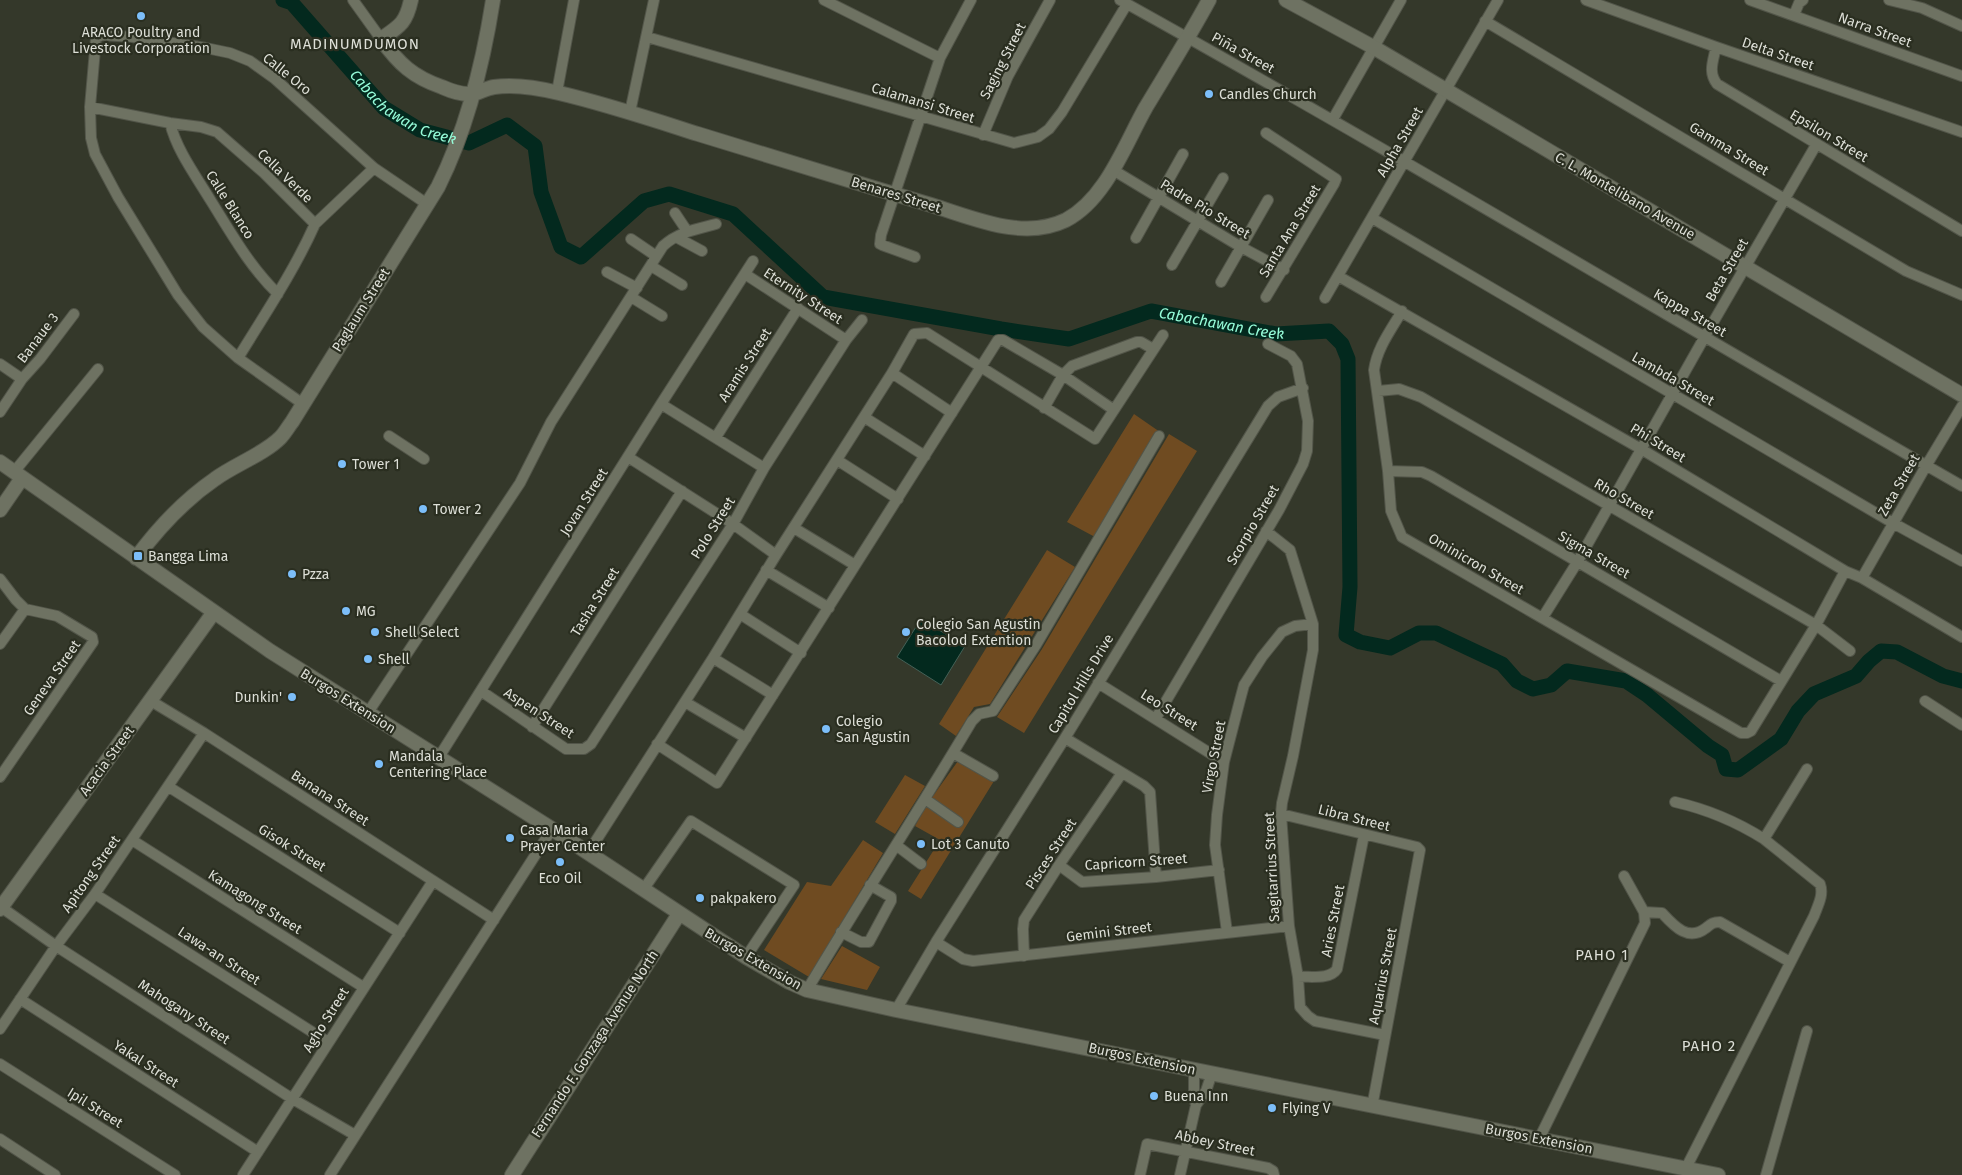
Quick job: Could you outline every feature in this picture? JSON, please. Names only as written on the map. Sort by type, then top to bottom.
[{"type":"street","points":[[353,0],[407,70],[442,87],[473,95]]},
{"type":"street","points":[[381,38],[404,22],[411,0]]},
{"type":"street","name":"Paglaum Street","points":[[136,558],[158,529],[192,496],[229,469],[281,437],[303,404],[438,187],[451,160],[473,95],[494,0]]},
{"type":"street","points":[[557,92],[574,0]]},
{"type":"street","points":[[630,112],[654,0]]},
{"type":"street","points":[[824,0],[940,58]]},
{"type":"street","name":"Saging Street","points":[[983,135],[1008,76],[1050,0]]},
{"type":"street","name":"Benares Street","points":[[473,95],[495,87],[534,88],[557,92],[630,112],[894,195],[994,224],[1020,229],[1034,229],[1067,219],[1086,206],[1113,170],[1145,110],[1210,0]]},
{"type":"street","name":"C. L. Montelibano Avenue","points":[[1286,0],[1373,47],[1962,395]]},
{"type":"street","points":[[1333,119],[1401,0]]},
{"type":"street","name":"Alpha Street","points":[[1325,298],[1498,0]]},
{"type":"street","name":"Delta Street","points":[[1586,0],[1962,132]]},
{"type":"street","name":"Narra Street","points":[[1753,0],[1959,75]]},
{"type":"street","points":[[1794,15],[1799,3],[1803,0]]},
{"type":"street","points":[[1889,0],[1922,8],[1962,26]]},
{"type":"street","points":[[915,257],[880,244],[894,195],[940,58],[967,2]]},
{"type":"street","name":"Calamansi Street","points":[[647,38],[752,66],[1014,143],[1038,137],[1049,129],[1062,112],[1123,2]]},
{"type":"street","name":"Piña Street","points":[[1123,2],[1333,119],[1404,162]]},
{"type":"street","name":"Gamma Street","points":[[1485,21],[1906,271],[1962,295]]},
{"type":"street","name":"Calle Oro","points":[[90,107],[96,38],[99,35],[133,37],[219,50],[250,61],[276,79],[374,168],[426,204]]},
{"type":"street","name":"Epsilon Street","points":[[1716,47],[1711,76],[1717,84],[1962,231]]},
{"type":"street","points":[[1959,75],[1962,64]]},
{"type":"street","points":[[90,107],[90,132],[95,154],[118,197],[191,314],[215,340],[303,404]]},
{"type":"street","name":"Cella Verde","points":[[90,107],[170,123],[201,127],[217,132],[264,173],[314,224],[307,242],[278,294],[238,358]]},
{"type":"street","name":"Calle Blanco","points":[[170,123],[184,155],[228,228],[258,272],[278,294]]},
{"type":"street","name":"Santa Ana Street","points":[[1266,133],[1336,179],[1284,270],[1266,297]]},
{"type":"street","name":"Beta Street","points":[[1543,617],[1578,561],[1816,145]]},
{"type":"street","points":[[1136,238],[1183,154]]},
{"type":"street","name":"Kappa Street","points":[[1404,162],[1704,338],[1962,486]]},
{"type":"street","points":[[314,224],[374,168]]},
{"type":"street","name":"Padre Pio Street","points":[[1113,170],[1241,247],[1284,270]]},
{"type":"street","points":[[1172,265],[1223,178]]},
{"type":"street","points":[[1221,282],[1268,200]]},
{"type":"street","points":[[675,213],[687,231]]},
{"type":"street","name":"Lambda Street","points":[[1372,218],[1672,395],[1962,561]]},
{"type":"street","points":[[367,714],[520,483],[551,422],[663,246],[687,231],[716,224]]},
{"type":"street","points":[[676,237],[702,251]]},
{"type":"street","points":[[631,239],[656,256]]},
{"type":"street","name":"Jovan Street","points":[[439,758],[753,261]]},
{"type":"street","points":[[651,266],[682,285]]},
{"type":"street","points":[[607,272],[662,316]]},
{"type":"street","name":"Eternity Street","points":[[745,274],[846,340]]},
{"type":"street","name":"Phi Street","points":[[1338,276],[1641,449],[1845,571],[1862,578],[1962,637]]},
{"type":"street","name":"Aramis Street","points":[[716,437],[798,308]]},
{"type":"street","name":"Ominicron Street","points":[[1402,311],[1380,348],[1374,370],[1388,472],[1391,512],[1402,537],[1741,733],[1747,734],[1751,731],[1780,681]]},
{"type":"street","name":"Banaue 3","points":[[0,364],[22,379],[40,359],[74,314]]},
{"type":"street","name":"Polo Street","points":[[584,749],[591,744],[733,524],[764,468],[846,340],[862,320]]},
{"type":"street","points":[[588,852],[713,658],[766,570],[892,373],[914,334],[927,334],[1095,438],[1163,335]]},
{"type":"street","points":[[656,744],[717,783],[998,340],[1003,340],[1063,376],[1114,410]]},
{"type":"street","points":[[1044,408],[1063,376],[1072,366],[1137,342],[1141,342],[1153,350]]},
{"type":"street","name":"Scorpio Street","points":[[1156,718],[1266,532],[1303,464],[1307,450],[1308,421],[1303,388],[1295,360],[1268,344]]},
{"type":"street","points":[[0,510],[18,475],[98,369]]},
{"type":"street","points":[[892,373],[952,413]]},
{"type":"street","points":[[0,412],[22,379]]},
{"type":"street","name":"Capitol Hills Drive","points":[[896,1010],[936,942],[1065,738],[1268,406],[1278,397],[1303,388]]},
{"type":"street","name":"Rho Street","points":[[1378,391],[1400,389],[1416,395],[1816,625],[1850,651]]},
{"type":"street","points":[[661,404],[764,468]]},
{"type":"street","name":"Zeta Street","points":[[1862,578],[1962,406]]},
{"type":"street","points":[[864,417],[925,456]]},
{"type":"street","points":[[389,436],[424,459]]},
{"type":"street","points":[[806,990],[870,884],[977,716],[993,711],[996,708],[1036,645],[1159,436]]},
{"type":"street","points":[[628,457],[733,524],[776,555]]},
{"type":"street","points":[[837,460],[898,499]]},
{"type":"street","name":"Burgos Extension","points":[[0,462],[270,651],[588,852],[746,957],[806,990],[1372,1107],[1715,1175]]},
{"type":"street","name":"Sigma Street","points":[[1388,472],[1422,472],[1431,476],[1780,681]]},
{"type":"street","name":"Tasha Street","points":[[532,727],[682,491]]},
{"type":"street","points":[[794,528],[855,565]]},
{"type":"street","name":"Sagitarrius Street","points":[[1266,532],[1290,550],[1313,624],[1313,650],[1294,756],[1281,814],[1289,926],[1298,977],[1300,1007],[1308,1016],[1320,1022],[1385,1035]]},
{"type":"street","points":[[766,570],[829,608]]},
{"type":"street","points":[[1780,681],[1816,625],[1845,571]]},
{"type":"street","points":[[0,580],[25,609],[0,644]]},
{"type":"street","name":"Geneva Street","points":[[0,777],[93,642],[92,637],[57,616],[25,609]]},
{"type":"street","name":"Acacia Street","points":[[1,908],[214,612]]},
{"type":"street","points":[[740,614],[801,653]]},
{"type":"street","name":"Virgo Street","points":[[1227,932],[1216,835],[1224,762],[1244,685],[1262,657],[1282,632],[1295,626],[1313,624]]},
{"type":"street","points":[[713,658],[772,695]]},
{"type":"street","name":"Leo Street","points":[[1098,682],[1224,762]]},
{"type":"street","name":"Aspen Street","points":[[481,691],[566,749],[584,749]]},
{"type":"street","name":"Banana Street","points":[[151,701],[204,733],[494,920]]},
{"type":"street","points":[[1924,701],[1962,725]]},
{"type":"street","points":[[684,702],[746,738]]},
{"type":"street","name":"Apitong Street","points":[[0,1030],[204,733]]},
{"type":"street","points":[[1065,738],[1144,786],[1150,792],[1156,877]]},
{"type":"street","points":[[954,752],[993,776]]},
{"type":"street","points":[[1764,839],[1807,769]]},
{"type":"street","name":"Pisces Street","points":[[1024,956],[1024,920],[1122,773]]},
{"type":"street","name":"Gisok Street","points":[[168,786],[400,933]]},
{"type":"street","points":[[925,799],[958,822]]},
{"type":"street","points":[[1675,802],[1696,807],[1748,829],[1764,839],[1814,878],[1823,890],[1814,916],[1686,1168]]},
{"type":"street","name":"Libra Street","points":[[1281,814],[1420,850]]},
{"type":"street","points":[[643,890],[691,821],[794,885],[746,957]]},
{"type":"street","points":[[330,1175],[552,829]]},
{"type":"street","name":"Aries Street","points":[[1298,977],[1329,976],[1338,969],[1364,835]]},
{"type":"street","name":"Kamagong Street","points":[[132,840],[363,987]]},
{"type":"street","points":[[896,845],[921,864]]},
{"type":"street","name":"Aquarius Street","points":[[1372,1107],[1420,850]]},
{"type":"street","name":"Capricorn Street","points":[[1059,865],[1082,882],[1219,870]]},
{"type":"street","points":[[1539,1139],[1597,1018],[1643,930],[1645,923],[1644,912],[1624,876]]},
{"type":"street","name":"Agho Street","points":[[243,1175],[433,881]]},
{"type":"street","points":[[841,932],[861,942],[869,942],[892,901],[891,898],[870,884]]},
{"type":"street","name":"Lawa-an Street","points":[[95,894],[328,1042]]},
{"type":"street","name":"Mahogany Street","points":[[1,908],[56,946],[292,1098],[355,1135]]},
{"type":"street","points":[[1644,912],[1662,913],[1672,925],[1686,934],[1697,933],[1713,923],[1720,922],[1790,962]]},
{"type":"street","name":"Fernando F. Gonzaga Avenue North","points":[[512,1175],[679,914]]},
{"type":"street","name":"Gemini Street","points":[[936,942],[963,959],[973,961],[1289,926]]},
{"type":"street","name":"Yakal Street","points":[[20,1000],[258,1152]]},
{"type":"street","points":[[1766,1175],[1807,1031]]},
{"type":"street","name":"Ipil Street","points":[[0,1064],[175,1175]]},
{"type":"street","points":[[1194,1069],[1194,1098],[1196,1105]]},
{"type":"street","points":[[1180,1175],[1196,1105],[1203,1095],[1212,1073]]},
{"type":"street","points":[[0,1139],[54,1175]]},
{"type":"street","name":"Abbey Street","points":[[1140,1175],[1147,1144],[1268,1168],[1273,1171],[1274,1175]]},
{"type":"shaded area","points":[[1134,414],[1160,432],[1095,537],[1067,522]]},
{"type":"shaded area","points":[[1169,434],[1197,451],[1024,733],[997,717],[1042,649]]},
{"type":"shaded area","points":[[1047,550],[1075,567],[990,704],[974,707],[956,736],[939,724]]},
{"type":"shaded area","points":[[921,619],[965,646],[941,685],[897,657]]},
{"type":"shaded area","points":[[958,761],[994,781],[921,899],[908,891],[940,840],[915,826],[928,803]]},
{"type":"shaded area","points":[[905,775],[925,786],[895,834],[875,822]]},
{"type":"shaded area","points":[[863,840],[883,853],[809,977],[764,950],[807,882],[831,886]]},
{"type":"shaded area","points":[[842,946],[880,967],[867,990],[821,979]]},
{"type":"waterway","name":"Cabachawan Creek","points":[[283,0],[292,3],[384,108],[420,130],[469,143],[507,125],[535,146],[541,192],[561,247],[581,257],[644,201],[669,194],[733,214],[823,297],[1001,329],[1069,339],[1151,311],[1276,334],[1329,331],[1342,344],[1348,359],[1350,587],[1346,635],[1360,642],[1390,648],[1419,633],[1436,633],[1502,664],[1517,681],[1533,689],[1551,685],[1567,671],[1626,681],[1647,695],[1708,746],[1722,755],[1726,769],[1738,770],[1781,739],[1798,711],[1814,694],[1856,676],[1881,651],[1897,652],[1943,676],[1962,681]]},
{"type":"place","name":"ARACO Poultry and Livestock Corporation","points":[[141,16]]},
{"type":"place","name":"Candles Church","points":[[1209,94]]},
{"type":"place","name":"Tower 1","points":[[342,464]]},
{"type":"place","name":"Tower 2","points":[[423,509]]},
{"type":"place","name":"Bangga Lima","points":[[138,556]]},
{"type":"place","name":"Pzza","points":[[292,574]]},
{"type":"place","name":"MG","points":[[346,611]]},
{"type":"place","name":"Shell Select","points":[[375,632]]},
{"type":"place","name":"Colegio San Agustin Bacolod Extention","points":[[906,632]]},
{"type":"place","name":"Shell","points":[[368,659]]},
{"type":"place","name":"Dunkin'","points":[[292,697]]},
{"type":"place","name":"Colegio San Agustin","points":[[826,729]]},
{"type":"place","name":"Mandala Centering Place","points":[[379,764]]},
{"type":"place","name":"Casa Maria Prayer Center","points":[[510,838]]},
{"type":"place","name":"Lot 3 Canuto","points":[[921,844]]},
{"type":"place","name":"Eco Oil","points":[[560,862]]},
{"type":"place","name":"pakpakero","points":[[700,898]]},
{"type":"place","name":"Buena Inn","points":[[1154,1096]]},
{"type":"place","name":"Flying V","points":[[1272,1108]]},
{"type":"district","name":"MADINUMDUMON","points":[[355,44]]},
{"type":"district","name":"PAHO 1","points":[[1602,955]]},
{"type":"district","name":"PAHO 2","points":[[1709,1046]]}]
